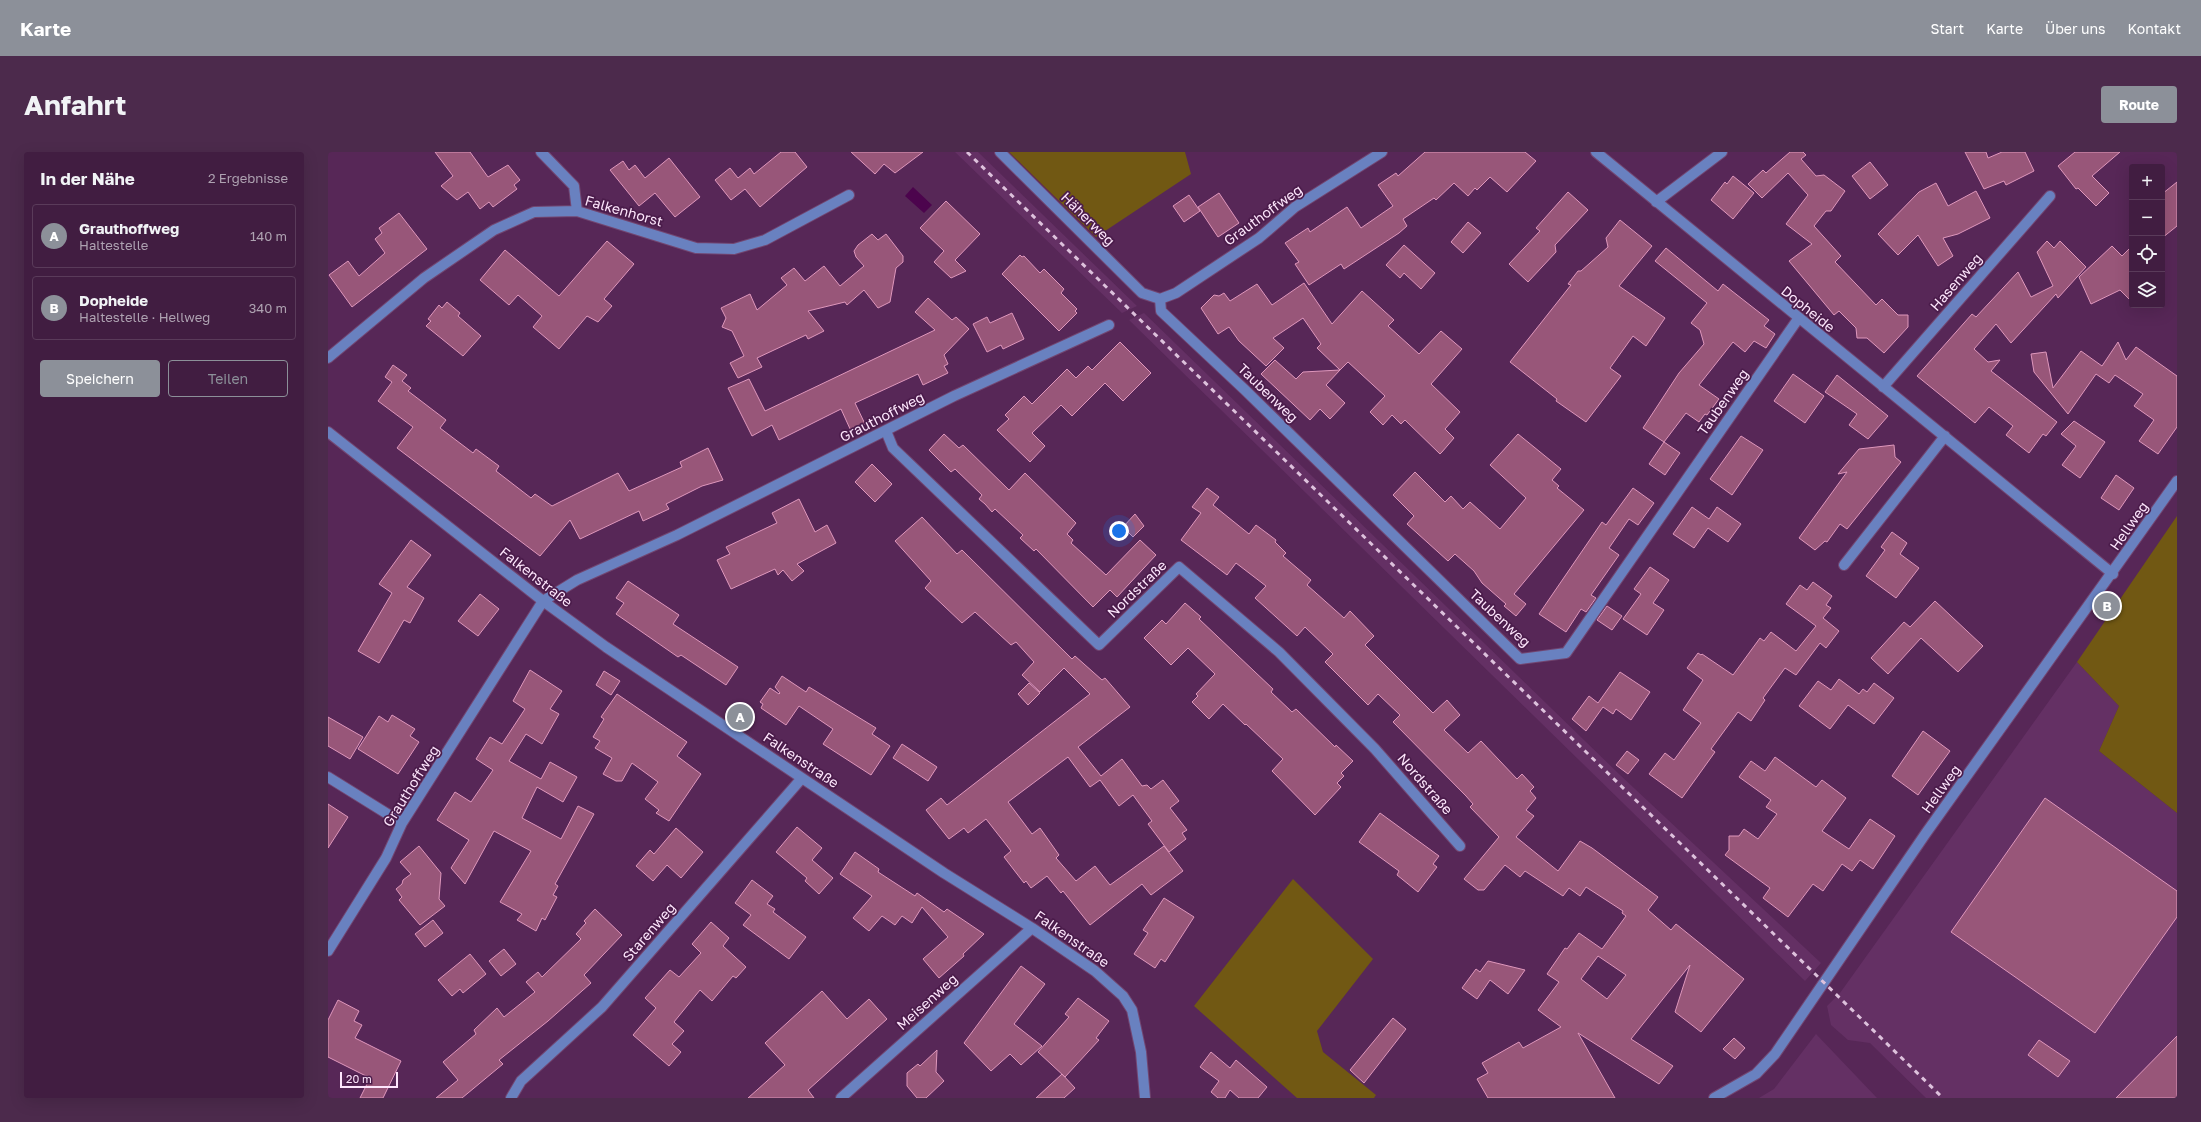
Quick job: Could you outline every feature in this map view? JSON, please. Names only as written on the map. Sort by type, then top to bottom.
[{"type":"street","points":[[541,152],[574,186],[577,212]]},
{"type":"street","name":"Häherweg","points":[[1000,152],[1142,293],[1160,299]]},
{"type":"street","name":"Grauthoffweg","points":[[1160,299],[1176,293],[1259,238],[1295,207],[1382,152]]},
{"type":"street","name":"Dopheide","points":[[1596,152],[1798,319],[1945,436],[2112,574]]},
{"type":"street","points":[[1656,202],[1722,152]]},
{"type":"street","name":"Falkenhorst","points":[[328,358],[424,278],[494,230],[534,212],[577,212],[696,248],[734,250],[765,240],[849,195]]},
{"type":"street","name":"Hasenweg","points":[[1883,387],[2050,196]]},
{"type":"street","name":"Taubenweg","points":[[1160,299],[1161,311],[1251,395],[1520,659],[1566,653],[1798,319]]},
{"type":"street","name":"Grauthoffweg","points":[[328,951],[386,858],[402,823],[543,601],[578,580],[677,535],[954,396],[1109,325]]},
{"type":"street","name":"Nordstraße","points":[[886,431],[893,448],[1099,645],[1179,567],[1279,652],[1375,748],[1460,846]]},
{"type":"street","name":"Falkenstraße","points":[[328,432],[543,601],[630,663],[944,872],[1095,970],[1123,996],[1132,1010],[1141,1052],[1145,1098]]},
{"type":"street","points":[[1844,565],[1945,436]]},
{"type":"street","name":"Hellweg","points":[[1714,1098],[1756,1074],[1775,1054],[1926,833],[2177,482]]},
{"type":"street","points":[[328,776],[402,823]]},
{"type":"street","name":"Starenweg","points":[[511,1098],[521,1080],[602,1007],[802,778]]},
{"type":"street","name":"Meisenweg","points":[[841,1098],[1032,928]]},
{"type":"shaded area","points":[[955,152],[978,152],[1137,306],[1122,313]]},
{"type":"shaded area","points":[[1009,152],[1185,152],[1191,174],[1096,237]]},
{"type":"shaded area","points":[[913,187],[932,205],[924,213],[905,196]]},
{"type":"shaded area","points":[[1144,313],[1619,774],[1821,963],[1805,981],[1129,320]]},
{"type":"shaded area","points":[[2177,516],[2177,813],[2099,751],[2119,706],[2077,662]]},
{"type":"shaded area","points":[[2077,662],[2119,706],[2099,751],[2177,813],[2177,1098],[1926,1098],[1870,1043],[1848,1040],[1831,1025],[1827,1006],[1840,993]]},
{"type":"shaded area","points":[[1293,879],[1373,959],[1317,1031],[1323,1052],[1376,1095],[1374,1098],[1297,1098],[1194,1006]]},
{"type":"shaded area","points":[[1816,1034],[1877,1098],[1759,1098],[1774,1089]]},
{"type":"building","points":[[435,152],[470,152],[488,177],[508,165],[520,180],[514,185],[517,189],[493,207],[489,202],[480,209],[468,192],[457,200],[441,186],[453,176]]},
{"type":"building","points":[[781,152],[795,152],[807,167],[760,207],[745,189],[731,200],[715,180],[730,168],[738,178],[750,168],[754,174]]},
{"type":"building","points":[[851,152],[923,152],[895,173],[884,164],[875,174]]},
{"type":"building","points":[[1425,152],[1525,152],[1536,161],[1507,192],[1490,177],[1477,190],[1475,188],[1468,196],[1454,183],[1436,200],[1434,198],[1403,219],[1407,226],[1399,233],[1344,269],[1341,264],[1309,285],[1295,264],[1299,262],[1285,243],[1308,228],[1310,232],[1347,207],[1361,228],[1393,206],[1378,185],[1396,173],[1398,176]]},
{"type":"building","points":[[1790,152],[1803,152],[1806,155],[1801,159],[1816,176],[1824,175],[1845,191],[1831,211],[1826,211],[1814,226],[1841,256],[1835,262],[1876,305],[1882,299],[1898,315],[1908,315],[1908,327],[1884,353],[1867,338],[1857,338],[1856,328],[1839,311],[1834,315],[1789,261],[1812,244],[1786,224],[1808,195],[1788,173],[1762,198],[1748,184],[1763,170],[1766,173]]},
{"type":"building","points":[[1965,152],[1986,152],[1988,158],[2002,152],[2025,152],[2034,171],[2006,185],[2004,181],[1984,189]]},
{"type":"building","points":[[2075,152],[2120,152],[2092,176],[2109,193],[2096,206],[2078,188],[2076,189],[2058,166]]},
{"type":"building","points":[[669,158],[700,197],[675,217],[655,193],[639,206],[610,170],[623,161],[629,170],[635,165],[645,178]]},
{"type":"building","points":[[1870,162],[1888,185],[1870,199],[1852,176]]},
{"type":"building","points":[[1733,176],[1754,193],[1733,219],[1711,200],[1725,182],[1727,184]]},
{"type":"building","points":[[2177,182],[2177,226],[2165,236],[2165,200],[2165,192]]},
{"type":"building","points":[[1936,183],[1948,206],[1976,191],[1990,218],[1958,234],[1943,238],[1953,256],[1938,266],[1918,235],[1898,255],[1878,234],[1919,192]]},
{"type":"building","points":[[1568,192],[1588,210],[1555,245],[1556,252],[1528,282],[1509,264],[1540,231],[1536,228]]},
{"type":"building","points":[[1219,193],[1239,223],[1218,237],[1198,207]]},
{"type":"building","points":[[1189,195],[1200,211],[1184,222],[1173,206]]},
{"type":"building","points":[[946,201],[980,234],[955,260],[966,271],[951,278],[934,262],[944,251],[920,228]]},
{"type":"building","points":[[399,213],[427,249],[352,307],[329,275],[348,261],[359,276],[385,253],[375,239],[382,233],[379,228]]},
{"type":"building","points":[[1620,220],[1652,246],[1619,286],[1665,318],[1646,346],[1633,336],[1610,368],[1621,376],[1586,422],[1556,401],[1557,399],[1510,362],[1571,285],[1568,284],[1578,271],[1581,271],[1608,247],[1606,238]]},
{"type":"building","points":[[1468,222],[1481,233],[1463,253],[1451,242]]},
{"type":"building","points":[[872,234],[878,240],[886,234],[903,256],[903,262],[896,268],[890,302],[878,308],[864,290],[847,305],[845,302],[808,311],[824,331],[808,339],[806,335],[757,358],[762,367],[738,378],[730,363],[744,356],[732,331],[722,327],[726,318],[721,308],[750,294],[757,310],[787,285],[781,278],[794,268],[805,281],[824,266],[840,286],[864,266],[856,257],[854,251],[858,245]]},
{"type":"building","points":[[607,241],[634,264],[604,299],[612,306],[598,322],[587,316],[559,349],[533,327],[542,316],[518,295],[509,305],[480,280],[505,250],[559,296]]},
{"type":"building","points":[[2047,241],[2054,248],[2060,241],[2086,267],[2058,298],[2056,294],[2011,343],[1996,324],[1974,349],[1988,362],[2000,360],[1991,371],[2057,422],[2046,436],[2043,434],[2029,453],[2006,435],[2013,426],[1989,407],[1975,423],[1917,376],[1972,314],[1976,317],[2018,272],[2031,297],[2053,286],[2037,252]]},
{"type":"building","points":[[1404,245],[1435,273],[1421,289],[1404,273],[1400,278],[1386,265]]},
{"type":"building","points":[[2112,246],[2122,256],[2129,249],[2129,299],[2120,290],[2091,304],[2079,277]]},
{"type":"building","points":[[1666,248],[1718,291],[1723,284],[1769,320],[1764,326],[1775,334],[1766,348],[1754,341],[1745,352],[1733,342],[1699,385],[1719,399],[1707,415],[1705,414],[1699,422],[1686,413],[1664,442],[1643,428],[1679,373],[1704,344],[1700,330],[1691,323],[1707,303],[1655,261]]},
{"type":"building","points":[[1020,255],[1022,257],[1024,256],[1040,273],[1044,269],[1064,289],[1061,293],[1077,309],[1075,311],[1077,313],[1059,331],[1002,274]]},
{"type":"building","points":[[1304,283],[1332,324],[1362,291],[1394,320],[1388,326],[1419,354],[1441,331],[1462,349],[1431,384],[1460,412],[1445,429],[1454,438],[1440,454],[1405,420],[1401,424],[1392,415],[1383,425],[1370,412],[1385,396],[1348,362],[1340,370],[1317,348],[1321,344],[1303,318],[1273,338],[1284,348],[1266,366],[1239,341],[1229,327],[1218,334],[1201,308],[1214,295],[1219,296],[1224,293],[1230,301],[1257,284],[1272,305]]},
{"type":"building","points":[[928,298],[952,320],[956,317],[969,329],[944,355],[948,364],[944,366],[948,373],[923,385],[918,374],[855,403],[865,424],[851,431],[841,409],[779,440],[772,425],[752,436],[728,388],[749,379],[765,411],[935,330],[915,312]]},
{"type":"building","points":[[447,302],[460,313],[458,316],[481,336],[463,356],[426,326],[431,321],[428,319],[439,305],[442,308]]},
{"type":"building","points":[[1012,313],[1024,339],[1003,349],[1001,345],[987,352],[973,324],[987,317],[990,323]]},
{"type":"building","points":[[1120,342],[1151,373],[1123,401],[1105,383],[1072,416],[1061,405],[1032,433],[1045,446],[1030,462],[997,430],[1009,419],[1005,415],[1024,396],[1032,404],[1067,369],[1076,378],[1088,366],[1092,370]]},
{"type":"building","points":[[2118,342],[2126,360],[2136,347],[2177,376],[2177,427],[2158,454],[2139,441],[2154,420],[2134,406],[2143,394],[2115,375],[2109,383],[2096,374],[2068,414],[2034,372],[2031,354],[2046,352],[2053,388],[2081,351],[2102,366]]},
{"type":"building","points":[[1275,360],[1296,379],[1303,372],[1340,370],[1326,385],[1345,403],[1330,419],[1320,409],[1310,420],[1261,374]]},
{"type":"building","points":[[393,365],[407,375],[402,381],[411,388],[408,391],[446,420],[440,428],[473,453],[476,449],[499,466],[496,471],[531,498],[535,494],[552,506],[618,473],[629,491],[682,467],[680,462],[708,448],[723,480],[702,486],[666,504],[669,509],[643,521],[639,511],[580,539],[570,520],[540,556],[397,448],[413,427],[378,401],[392,382],[385,377]]},
{"type":"building","points":[[1793,374],[1824,396],[1805,423],[1774,401]]},
{"type":"building","points":[[1837,375],[1888,416],[1868,439],[1849,425],[1857,414],[1825,392]]},
{"type":"building","points":[[2074,421],[2105,442],[2080,478],[2062,465],[2076,446],[2061,434]]},
{"type":"building","points":[[944,434],[959,448],[963,445],[1009,490],[1025,473],[1076,523],[1067,534],[1073,540],[1071,543],[1106,575],[1140,540],[1156,555],[1117,597],[1110,590],[1093,607],[1036,549],[1034,551],[1020,538],[1023,535],[995,509],[992,512],[979,499],[982,495],[955,469],[951,472],[929,450]]},
{"type":"building","points":[[1518,434],[1561,469],[1552,480],[1559,486],[1557,488],[1584,510],[1514,594],[1526,604],[1516,616],[1504,606],[1506,604],[1482,583],[1474,571],[1455,554],[1448,561],[1407,524],[1414,516],[1393,495],[1415,472],[1445,502],[1451,496],[1463,509],[1470,502],[1500,529],[1526,498],[1490,465]]},
{"type":"building","points":[[1741,436],[1763,450],[1732,495],[1710,479]]},
{"type":"building","points":[[1664,442],[1680,453],[1665,475],[1649,464]]},
{"type":"building","points":[[1894,445],[1895,457],[1901,462],[1847,529],[1840,524],[1827,542],[1825,541],[1815,550],[1799,538],[1847,472],[1838,474],[1859,449]]},
{"type":"building","points":[[872,464],[892,484],[875,502],[855,482]]},
{"type":"building","points":[[2116,475],[2134,488],[2119,510],[2101,498]]},
{"type":"building","points":[[1207,488],[1219,497],[1213,505],[1249,534],[1256,525],[1276,540],[1275,542],[1286,553],[1283,556],[1311,580],[1307,585],[1344,618],[1350,611],[1374,636],[1365,645],[1433,713],[1447,700],[1460,715],[1444,730],[1468,753],[1481,741],[1517,779],[1522,774],[1534,787],[1530,791],[1536,798],[1526,810],[1534,816],[1516,837],[1558,871],[1580,841],[1592,848],[1658,897],[1648,910],[1671,930],[1676,924],[1744,979],[1701,1032],[1675,1012],[1690,965],[1631,1039],[1673,1066],[1659,1084],[1578,1033],[1615,1098],[1488,1098],[1477,1079],[1488,1073],[1482,1063],[1519,1042],[1523,1048],[1561,1027],[1538,1010],[1559,982],[1547,974],[1565,948],[1567,949],[1579,933],[1602,949],[1626,916],[1622,913],[1623,911],[1586,887],[1580,896],[1569,888],[1563,896],[1525,871],[1520,877],[1505,865],[1484,890],[1478,890],[1464,879],[1499,837],[1470,807],[1473,804],[1466,796],[1393,722],[1400,715],[1378,694],[1368,705],[1325,662],[1333,654],[1305,627],[1297,636],[1255,598],[1266,586],[1236,563],[1227,575],[1181,540],[1201,513],[1192,507]],"holes":[[[1598,956],[1626,975],[1607,999],[1581,979]]]},
{"type":"building","points":[[1633,488],[1654,503],[1638,525],[1629,519],[1609,548],[1619,555],[1591,595],[1596,598],[1586,612],[1581,609],[1566,632],[1539,614],[1602,522],[1606,525]]},
{"type":"building","points":[[799,499],[815,532],[827,525],[836,543],[797,564],[804,571],[792,581],[783,570],[778,575],[775,569],[731,589],[717,560],[730,554],[726,547],[777,523],[772,513]]},
{"type":"building","points":[[1692,507],[1709,519],[1717,507],[1741,524],[1728,542],[1708,528],[1694,548],[1673,534]]},
{"type":"building","points":[[1135,514],[1144,526],[1133,537],[1123,527]]},
{"type":"building","points":[[922,517],[957,554],[962,550],[1072,659],[1075,656],[1102,680],[1105,678],[1130,707],[1078,747],[1101,776],[1122,759],[1142,786],[1147,785],[1151,789],[1163,780],[1179,801],[1170,808],[1187,830],[1182,833],[1186,839],[1169,852],[1148,824],[1152,821],[1133,795],[1119,806],[1100,780],[1090,787],[1068,757],[1008,802],[1032,834],[1040,828],[1059,855],[1056,858],[1076,881],[1095,866],[1110,885],[1164,846],[1183,871],[1151,895],[1142,884],[1090,925],[1063,891],[1061,893],[1047,876],[1031,888],[1026,881],[1024,883],[1004,857],[1011,851],[986,819],[968,833],[964,828],[949,839],[926,810],[941,798],[947,805],[1090,694],[1064,668],[1040,692],[1022,675],[1034,662],[1016,642],[1011,645],[975,612],[962,623],[925,588],[931,581],[895,541]]},
{"type":"building","points":[[1892,532],[1907,543],[1900,554],[1919,568],[1896,598],[1866,576],[1885,550],[1881,547]]},
{"type":"building","points":[[411,540],[431,555],[407,587],[424,598],[410,623],[404,620],[379,663],[358,651],[392,593],[379,584]]},
{"type":"building","points":[[1650,567],[1669,580],[1653,603],[1664,610],[1647,635],[1623,619],[1641,594],[1634,589]]},
{"type":"building","points":[[628,581],[679,615],[673,624],[738,667],[726,685],[681,655],[678,657],[616,614],[624,603],[616,598]]},
{"type":"building","points":[[1813,582],[1832,596],[1826,605],[1831,608],[1823,618],[1839,631],[1826,648],[1820,643],[1796,675],[1785,668],[1763,698],[1765,700],[1751,721],[1738,712],[1711,749],[1715,752],[1682,798],[1649,774],[1665,753],[1674,760],[1701,723],[1683,710],[1703,680],[1687,668],[1698,653],[1701,655],[1702,654],[1733,675],[1760,638],[1764,641],[1771,632],[1796,651],[1816,626],[1786,604],[1800,585],[1807,590]]},
{"type":"building","points":[[480,594],[499,609],[478,636],[458,621]]},
{"type":"building","points":[[1935,601],[1983,646],[1958,672],[1921,638],[1888,674],[1871,658],[1904,622],[1910,627]]},
{"type":"building","points":[[1185,603],[1201,617],[1199,619],[1273,689],[1271,692],[1292,712],[1296,709],[1335,747],[1336,745],[1353,761],[1341,773],[1344,776],[1337,783],[1341,787],[1315,815],[1272,771],[1283,759],[1246,724],[1245,725],[1223,704],[1209,719],[1192,702],[1198,696],[1196,694],[1215,674],[1188,648],[1171,665],[1144,638],[1162,620],[1166,624]]},
{"type":"building","points":[[1607,606],[1622,616],[1612,630],[1597,620]]},
{"type":"building","points":[[530,670],[562,691],[550,709],[559,714],[542,744],[526,734],[509,761],[541,779],[550,762],[577,777],[563,802],[537,787],[522,818],[561,839],[578,806],[594,814],[555,884],[558,886],[553,895],[557,897],[545,920],[542,918],[536,931],[517,920],[522,914],[500,902],[531,851],[494,831],[465,884],[451,868],[469,840],[437,820],[455,792],[471,802],[493,770],[476,759],[490,737],[502,744],[525,709],[513,701]]},
{"type":"building","points":[[604,671],[620,681],[611,695],[596,685]]},
{"type":"building","points":[[1620,672],[1650,692],[1631,720],[1616,709],[1613,714],[1603,707],[1586,731],[1572,719],[1589,696],[1598,703]]},
{"type":"building","points":[[782,676],[806,692],[809,687],[876,728],[872,734],[890,746],[871,775],[823,744],[833,729],[799,706],[786,725],[761,708],[763,704],[760,702],[770,688],[779,694],[780,693],[775,687]]},
{"type":"building","points":[[1839,679],[1859,694],[1863,689],[1867,692],[1874,683],[1894,698],[1874,724],[1848,705],[1830,729],[1799,706],[1818,681],[1831,690]]},
{"type":"building","points":[[1029,683],[1040,693],[1028,705],[1018,694]]},
{"type":"building","points":[[617,694],[687,742],[677,756],[701,774],[669,821],[656,813],[659,810],[645,799],[658,782],[632,763],[622,781],[616,781],[603,774],[612,758],[595,748],[600,741],[593,737],[604,719],[601,717]]},
{"type":"building","points":[[392,715],[415,729],[410,736],[419,742],[398,774],[358,749],[379,716],[388,722]]},
{"type":"building","points":[[328,717],[363,737],[350,759],[328,746]]},
{"type":"building","points":[[1923,731],[1950,751],[1918,795],[1892,776]]},
{"type":"building","points":[[902,744],[937,767],[928,781],[893,758]]},
{"type":"building","points":[[1627,751],[1639,760],[1628,774],[1616,765]]},
{"type":"building","points":[[1775,757],[1816,787],[1822,780],[1846,798],[1822,831],[1849,849],[1870,819],[1895,836],[1873,869],[1860,860],[1852,871],[1842,864],[1823,891],[1813,884],[1788,917],[1763,898],[1770,888],[1725,855],[1729,850],[1729,836],[1739,836],[1744,829],[1758,839],[1777,814],[1766,807],[1771,800],[1739,777],[1751,761],[1765,771]]},
{"type":"building","points":[[2045,798],[2177,891],[2177,917],[2095,1033],[1951,932]]},
{"type":"building","points":[[328,804],[348,817],[328,848]]},
{"type":"building","points":[[1380,813],[1439,856],[1433,864],[1437,867],[1418,892],[1397,875],[1399,871],[1359,842]]},
{"type":"building","points":[[797,827],[822,848],[812,860],[833,878],[819,894],[805,881],[807,878],[776,852]]},
{"type":"building","points":[[676,828],[703,852],[681,878],[667,865],[653,881],[636,866],[650,850],[654,854]]},
{"type":"building","points":[[419,846],[441,873],[439,899],[445,906],[420,925],[399,900],[402,897],[396,889],[402,884],[403,880],[411,874],[400,862]]},
{"type":"building","points":[[855,852],[879,869],[878,872],[915,896],[917,893],[944,912],[947,909],[984,934],[963,954],[964,956],[939,978],[923,959],[948,937],[922,907],[912,923],[902,916],[895,925],[882,916],[869,931],[853,918],[872,896],[840,874]]},
{"type":"building","points":[[752,880],[773,896],[767,904],[775,909],[773,912],[806,937],[789,959],[743,925],[751,915],[735,903]]},
{"type":"building","points":[[1164,898],[1194,917],[1165,962],[1161,959],[1155,968],[1134,954],[1148,933],[1143,930]]},
{"type":"building","points":[[595,909],[622,935],[584,975],[591,983],[548,1021],[499,1060],[503,1064],[462,1098],[436,1098],[458,1080],[443,1062],[476,1034],[474,1030],[497,1008],[504,1017],[535,992],[526,982],[538,972],[542,977],[581,939],[576,934],[586,923],[584,921]]},
{"type":"building","points":[[433,920],[443,933],[425,947],[415,934]]},
{"type":"building","points":[[711,922],[729,938],[723,946],[746,967],[736,978],[733,976],[712,1001],[700,990],[674,1022],[684,1031],[672,1044],[681,1052],[669,1066],[633,1035],[656,1008],[645,998],[670,970],[679,977],[701,953],[692,944]]},
{"type":"building","points":[[504,949],[516,964],[501,976],[489,961]]},
{"type":"building","points":[[470,954],[486,974],[463,993],[460,989],[452,996],[438,980]]},
{"type":"building","points":[[1488,961],[1525,970],[1508,994],[1490,980],[1477,999],[1462,988],[1476,969],[1480,972]]},
{"type":"building","points":[[1021,966],[1045,984],[1014,1024],[1042,1046],[1021,1065],[1010,1054],[991,1071],[964,1043]]},
{"type":"building","points":[[822,991],[847,1019],[869,999],[887,1019],[808,1090],[814,1098],[748,1098],[785,1065],[765,1043]]},
{"type":"building","points":[[1078,998],[1109,1021],[1096,1038],[1099,1040],[1065,1077],[1038,1052],[1069,1017],[1065,1014]]},
{"type":"building","points":[[338,1000],[359,1011],[354,1021],[362,1025],[355,1038],[401,1061],[383,1098],[360,1098],[370,1078],[328,1057],[328,1020]]},
{"type":"building","points":[[1393,1018],[1406,1029],[1364,1083],[1350,1070]]},
{"type":"building","points":[[2177,1036],[2177,1098],[2116,1098]]},
{"type":"building","points":[[1734,1038],[1745,1048],[1735,1059],[1723,1049]]},
{"type":"building","points":[[2039,1040],[2070,1061],[2058,1077],[2028,1055]]},
{"type":"building","points":[[937,1050],[936,1072],[944,1081],[926,1098],[917,1098],[907,1086],[907,1073],[918,1064],[920,1066]]},
{"type":"building","points":[[1211,1052],[1230,1068],[1236,1060],[1267,1087],[1258,1098],[1239,1098],[1230,1090],[1225,1098],[1218,1098],[1211,1092],[1219,1081],[1200,1067]]},
{"type":"building","points":[[1062,1074],[1075,1088],[1064,1098],[1036,1098]]},
{"type":"railway","points":[[967,152],[1943,1098]]},
{"type":"place","name":"Dopheide","points":[[2107,606]]},
{"type":"place","name":"Grauthoffweg","points":[[740,717]]}]
